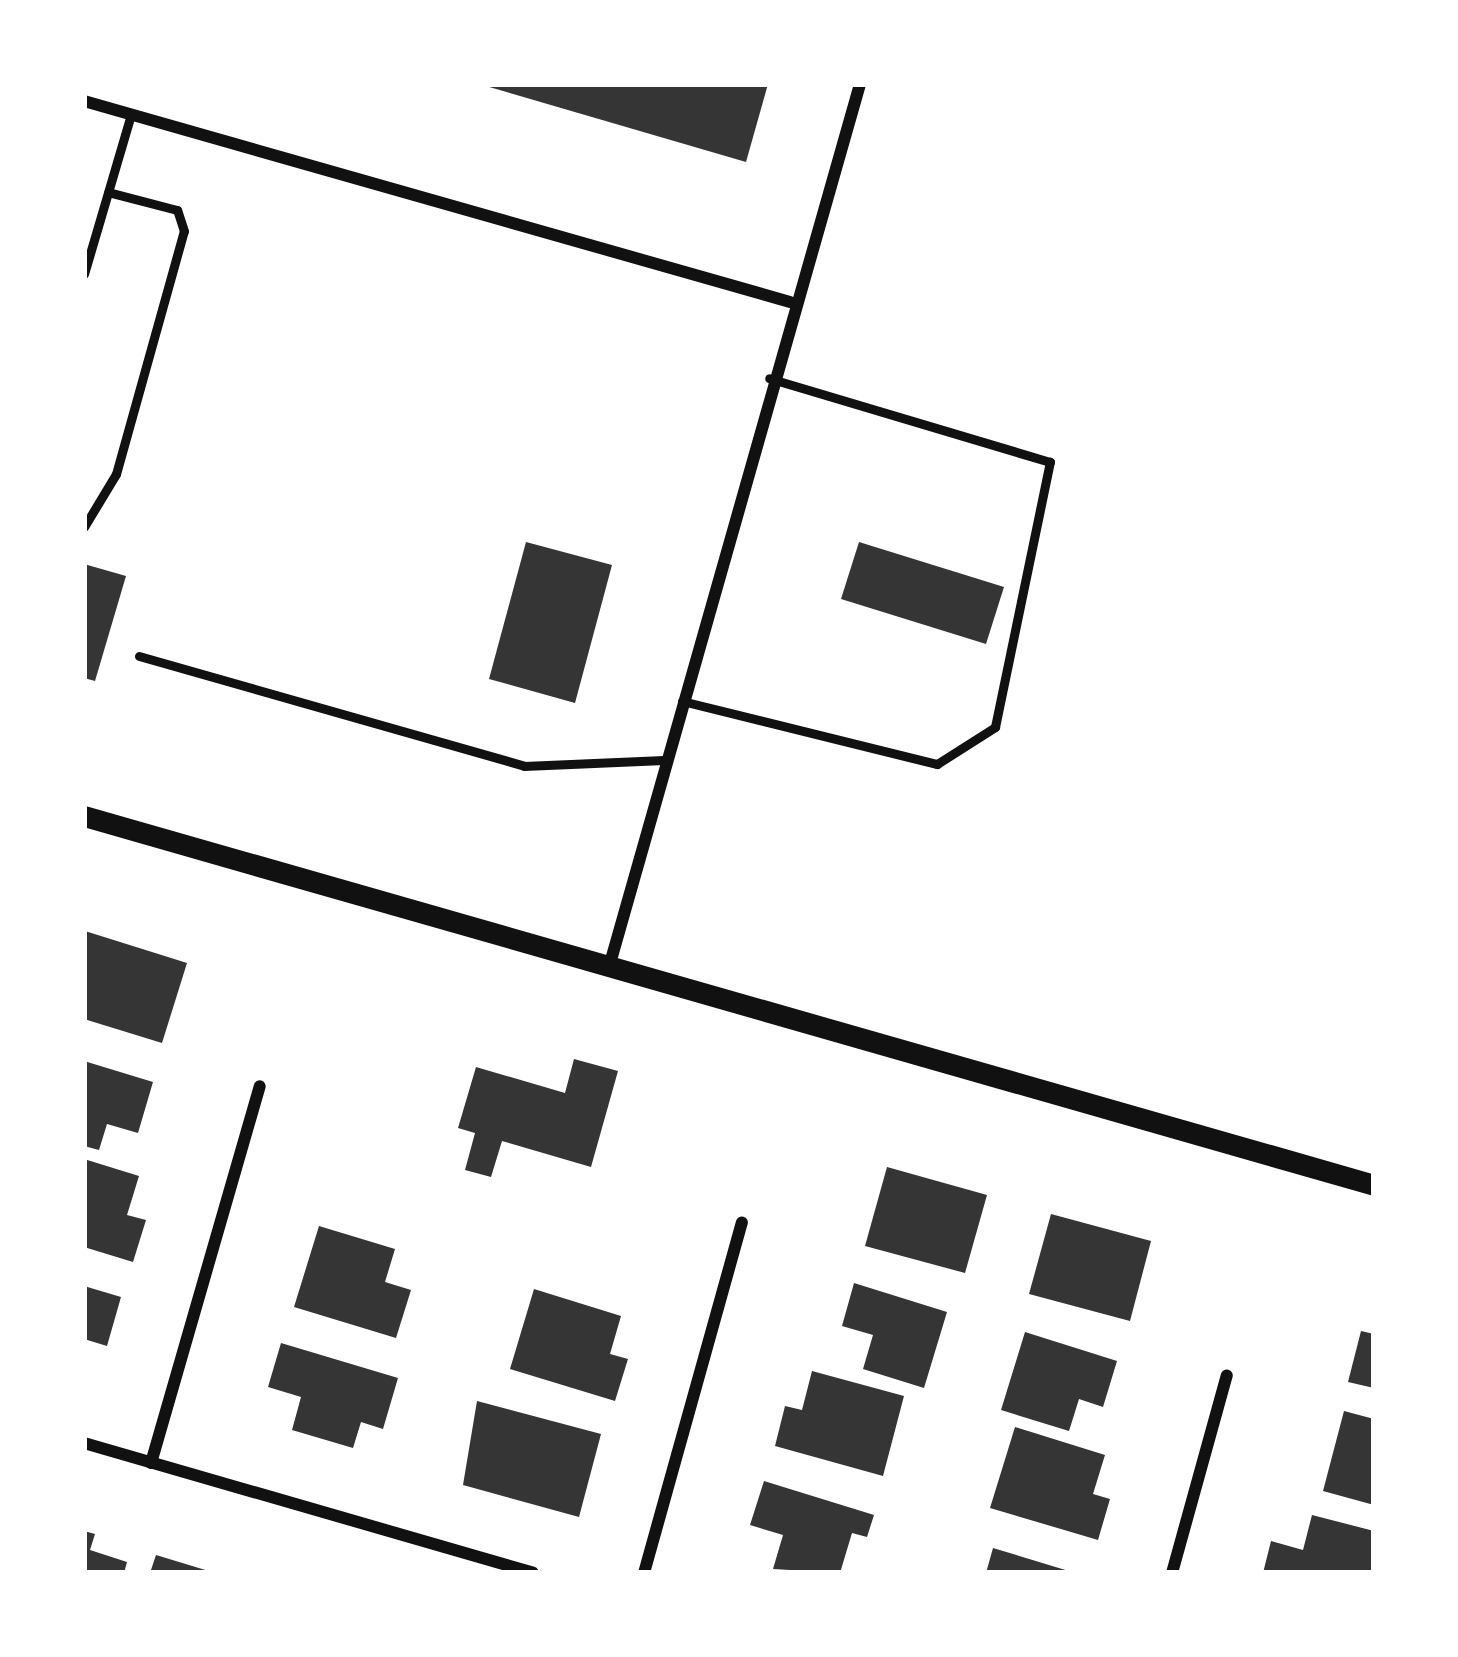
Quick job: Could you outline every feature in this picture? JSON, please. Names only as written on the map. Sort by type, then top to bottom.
[{"type":"street","points":[[609,967],[790,302],[860,84]]},
{"type":"street","points":[[84,100],[790,302]]},
{"type":"street","points":[[84,816],[1374,1185]]},
{"type":"street","points":[[151,1462],[260,1086]]},
{"type":"street","points":[[644,1573],[742,1222]]},
{"type":"street","points":[[1172,1573],[1227,1375]]},
{"type":"street","points":[[84,1443],[532,1573]]},
{"type":"lane","points":[[84,274],[131,114]]},
{"type":"lane","points":[[84,527],[116,474],[184,231],[177,210],[107,193]]},
{"type":"lane","points":[[681,701],[937,764],[995,727],[1050,462],[769,378]]},
{"type":"lane","points":[[139,656],[524,766],[664,760]]},
{"type":"building","points":[[479,84],[768,84],[746,162]]},
{"type":"building","points":[[526,542],[612,565],[575,703],[489,679]]},
{"type":"building","points":[[859,542],[1004,587],[986,644],[841,599]]},
{"type":"building","points":[[84,564],[126,576],[95,681],[84,678]]},
{"type":"building","points":[[85,931],[187,963],[162,1043],[84,1019]]},
{"type":"building","points":[[574,1059],[618,1071],[591,1167],[502,1141],[491,1177],[465,1170],[475,1133],[458,1128],[476,1067],[565,1093]]},
{"type":"building","points":[[84,1061],[153,1082],[138,1133],[107,1124],[99,1150],[84,1146]]},
{"type":"building","points":[[84,1159],[139,1176],[127,1215],[146,1220],[133,1262],[84,1247]]},
{"type":"building","points":[[887,1167],[987,1195],[965,1273],[865,1246]]},
{"type":"building","points":[[1051,1214],[1151,1241],[1130,1321],[1029,1294]]},
{"type":"building","points":[[319,1226],[395,1249],[385,1282],[411,1290],[396,1338],[294,1307]]},
{"type":"building","points":[[854,1283],[947,1312],[924,1388],[863,1369],[873,1335],[842,1326]]},
{"type":"building","points":[[84,1286],[121,1297],[107,1346],[84,1339]]},
{"type":"building","points":[[534,1289],[621,1316],[610,1354],[628,1359],[615,1401],[510,1369]]},
{"type":"building","points":[[1361,1331],[1374,1334],[1374,1388],[1348,1382]]},
{"type":"building","points":[[1025,1332],[1117,1361],[1103,1407],[1079,1399],[1069,1431],[1001,1410]]},
{"type":"building","points":[[281,1343],[398,1378],[383,1429],[361,1422],[353,1448],[292,1430],[301,1397],[268,1387]]},
{"type":"building","points":[[812,1371],[904,1396],[883,1476],[775,1446],[785,1406],[802,1410]]},
{"type":"building","points":[[477,1401],[601,1434],[579,1517],[463,1485]]},
{"type":"building","points":[[1344,1411],[1374,1419],[1374,1505],[1323,1491]]},
{"type":"building","points":[[1015,1427],[1105,1455],[1093,1494],[1110,1499],[1098,1540],[990,1508]]},
{"type":"building","points":[[764,1481],[874,1515],[867,1537],[852,1533],[840,1573],[773,1569],[783,1535],[750,1525]]},
{"type":"building","points":[[1312,1515],[1374,1531],[1374,1573],[1263,1573],[1271,1541],[1303,1550]]},
{"type":"building","points":[[84,1531],[95,1534],[90,1550],[127,1562],[124,1573],[84,1573]]},
{"type":"building","points":[[993,1548],[1072,1572],[1072,1573],[986,1573]]},
{"type":"building","points":[[156,1555],[212,1572],[212,1573],[150,1573]]}]
